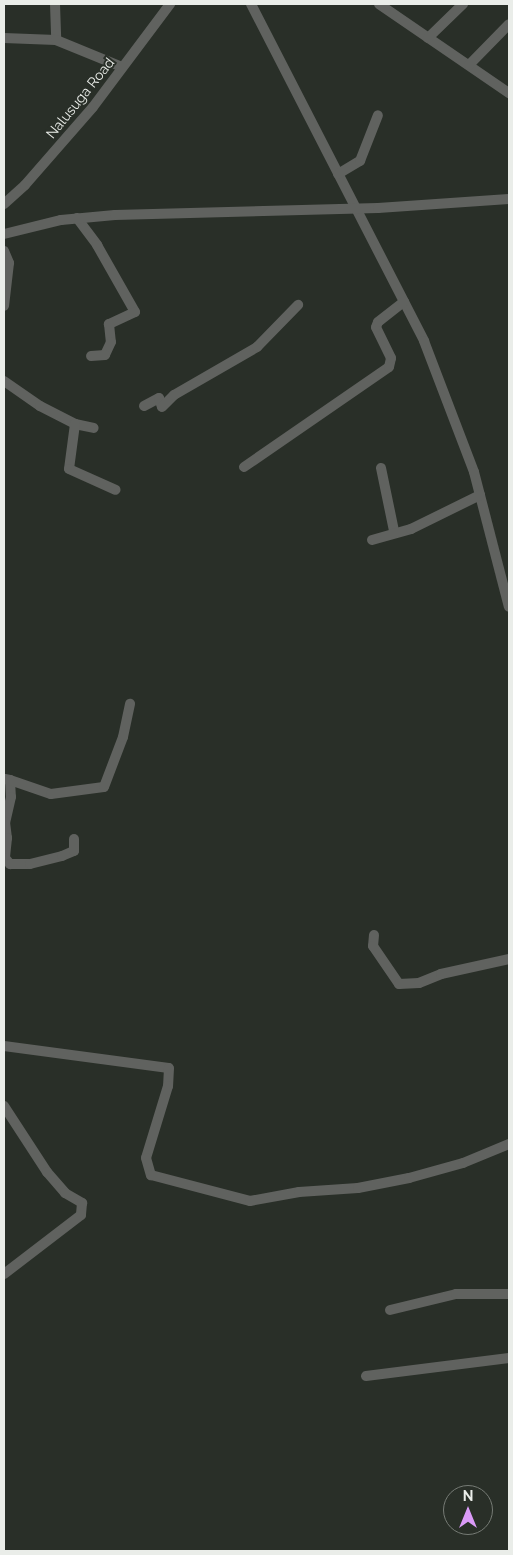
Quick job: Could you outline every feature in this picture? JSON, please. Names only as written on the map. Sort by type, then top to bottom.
[{"type":"street","points":[[56,4],[56,40]]},
{"type":"street","name":"Nalusuga Road","points":[[4,204],[26,185],[122,68],[170,4]]},
{"type":"street","points":[[251,4],[424,341],[480,495],[509,607]]},
{"type":"street","points":[[379,4],[509,94]]},
{"type":"street","points":[[428,38],[463,4]]},
{"type":"street","points":[[469,65],[509,24]]},
{"type":"street","points":[[4,38],[56,40],[122,68]]},
{"type":"street","points":[[338,174],[360,161],[378,115]]},
{"type":"street","points":[[4,234],[77,218],[174,211],[356,208],[509,199]]},
{"type":"street","points":[[77,218],[97,245],[135,312],[109,324],[111,342],[104,356],[91,356]]},
{"type":"street","points":[[4,251],[9,263],[4,306]]},
{"type":"street","points":[[244,467],[389,367],[391,358],[376,327],[378,322],[404,302]]},
{"type":"street","points":[[144,406],[160,398],[162,407],[174,395],[257,347],[298,305]]},
{"type":"street","points":[[4,381],[40,406],[76,424],[94,428]]},
{"type":"street","points":[[76,424],[70,469],[116,490]]},
{"type":"street","points":[[381,468],[394,532]]},
{"type":"street","points":[[372,540],[394,532],[411,529],[480,495]]},
{"type":"street","points":[[498,564],[509,563]]},
{"type":"street","points":[[7,779],[51,794],[104,787],[124,737],[130,704]]},
{"type":"street","points":[[7,779],[11,797],[5,822],[4,858],[10,864],[30,864],[62,856],[74,851],[74,839]]},
{"type":"street","points":[[374,934],[373,946],[399,984],[419,983],[441,974],[509,959]]},
{"type":"street","points":[[4,1046],[169,1068],[168,1086],[146,1158],[151,1175],[250,1201],[299,1192],[358,1188],[409,1178],[463,1163],[509,1144]]},
{"type":"street","points":[[4,1106],[47,1172],[65,1194],[82,1204],[81,1215],[4,1274]]},
{"type":"street","points":[[390,1310],[456,1294],[509,1294]]},
{"type":"street","points":[[366,1376],[509,1358]]}]
